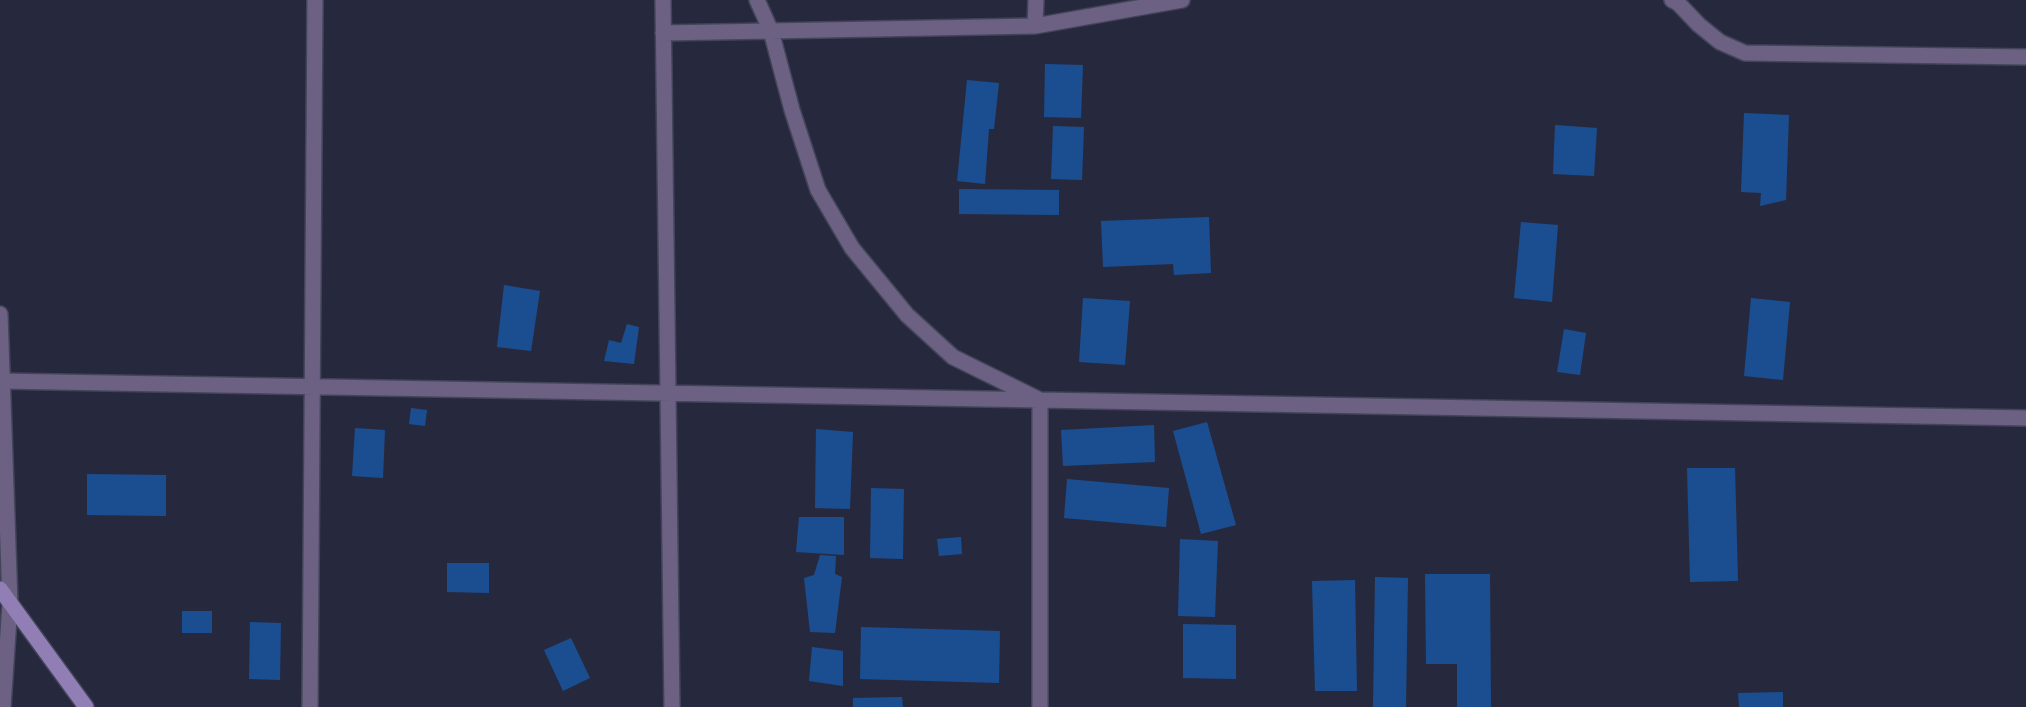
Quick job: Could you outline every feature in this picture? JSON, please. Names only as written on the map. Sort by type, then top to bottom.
[{"type":"street","points":[[310,707],[315,0]]},
{"type":"street","points":[[663,0],[672,707]]},
{"type":"street","points":[[757,0],[771,31],[792,110],[818,190],[852,248],[907,315],[953,357],[1040,400]]},
{"type":"street","points":[[1035,26],[1036,0]]},
{"type":"street","points":[[663,33],[1035,26],[1182,0]]},
{"type":"street","points":[[1672,0],[1720,42],[1745,53],[2026,57]]},
{"type":"street","points":[[0,314],[10,603],[3,707]]},
{"type":"street","points":[[1,381],[2026,418]]},
{"type":"street","points":[[1040,400],[1040,707]]},
{"type":"street","points":[[0,589],[86,707]]},
{"type":"building","points":[[1045,64],[1083,65],[1081,118],[1044,117]]},
{"type":"building","points":[[967,80],[999,83],[994,129],[989,129],[985,184],[957,181]]},
{"type":"building","points":[[1744,113],[1789,115],[1786,200],[1760,206],[1761,193],[1741,192]]},
{"type":"building","points":[[1555,125],[1597,128],[1594,176],[1553,174]]},
{"type":"building","points":[[1053,126],[1084,127],[1082,180],[1051,179]]},
{"type":"building","points":[[959,189],[1059,190],[1059,215],[959,214]]},
{"type":"building","points":[[1209,217],[1211,273],[1174,275],[1173,264],[1103,267],[1101,221]]},
{"type":"building","points":[[1521,222],[1558,225],[1552,302],[1514,298]]},
{"type":"building","points":[[504,285],[540,291],[531,351],[497,347]]},
{"type":"building","points":[[1083,298],[1130,301],[1125,365],[1079,362]]},
{"type":"building","points":[[1751,298],[1790,302],[1783,380],[1744,376]]},
{"type":"building","points":[[627,324],[639,327],[634,364],[604,361],[609,340],[621,343]]},
{"type":"building","points":[[1564,329],[1586,333],[1580,375],[1557,372]]},
{"type":"building","points":[[411,408],[427,410],[425,426],[409,424]]},
{"type":"building","points":[[1207,422],[1236,525],[1201,534],[1173,431]]},
{"type":"building","points":[[1154,425],[1155,462],[1063,466],[1061,430]]},
{"type":"building","points":[[355,428],[385,430],[383,478],[352,476]]},
{"type":"building","points":[[816,429],[853,432],[850,509],[815,508]]},
{"type":"building","points":[[1687,468],[1735,468],[1738,581],[1690,582]]},
{"type":"building","points":[[87,474],[166,475],[166,516],[87,515]]},
{"type":"building","points":[[1067,479],[1169,488],[1166,527],[1064,518]]},
{"type":"building","points":[[871,488],[904,489],[903,559],[870,558]]},
{"type":"building","points":[[799,517],[844,517],[844,555],[796,552]]},
{"type":"building","points":[[961,537],[962,554],[939,556],[937,539]]},
{"type":"building","points":[[1180,539],[1218,541],[1215,617],[1178,616]]},
{"type":"building","points":[[820,555],[836,556],[835,574],[842,577],[835,633],[810,632],[804,578],[814,575]]},
{"type":"building","points":[[447,563],[489,563],[489,593],[447,592]]},
{"type":"building","points":[[1425,574],[1490,574],[1491,707],[1457,707],[1457,664],[1426,664]]},
{"type":"building","points":[[1375,577],[1408,578],[1406,707],[1373,707]]},
{"type":"building","points":[[1355,580],[1357,691],[1315,691],[1312,581]]},
{"type":"building","points":[[182,611],[212,611],[212,633],[182,633]]},
{"type":"building","points":[[250,622],[281,623],[280,680],[249,679]]},
{"type":"building","points":[[1183,624],[1236,625],[1236,679],[1183,678]]},
{"type":"building","points":[[861,627],[1000,631],[999,683],[860,679]]},
{"type":"building","points":[[571,638],[590,678],[563,691],[544,650]]},
{"type":"building","points":[[812,647],[843,651],[843,686],[809,681]]},
{"type":"building","points":[[1783,692],[1783,707],[1739,707],[1738,693]]},
{"type":"building","points":[[902,697],[903,707],[853,707],[853,698]]}]
